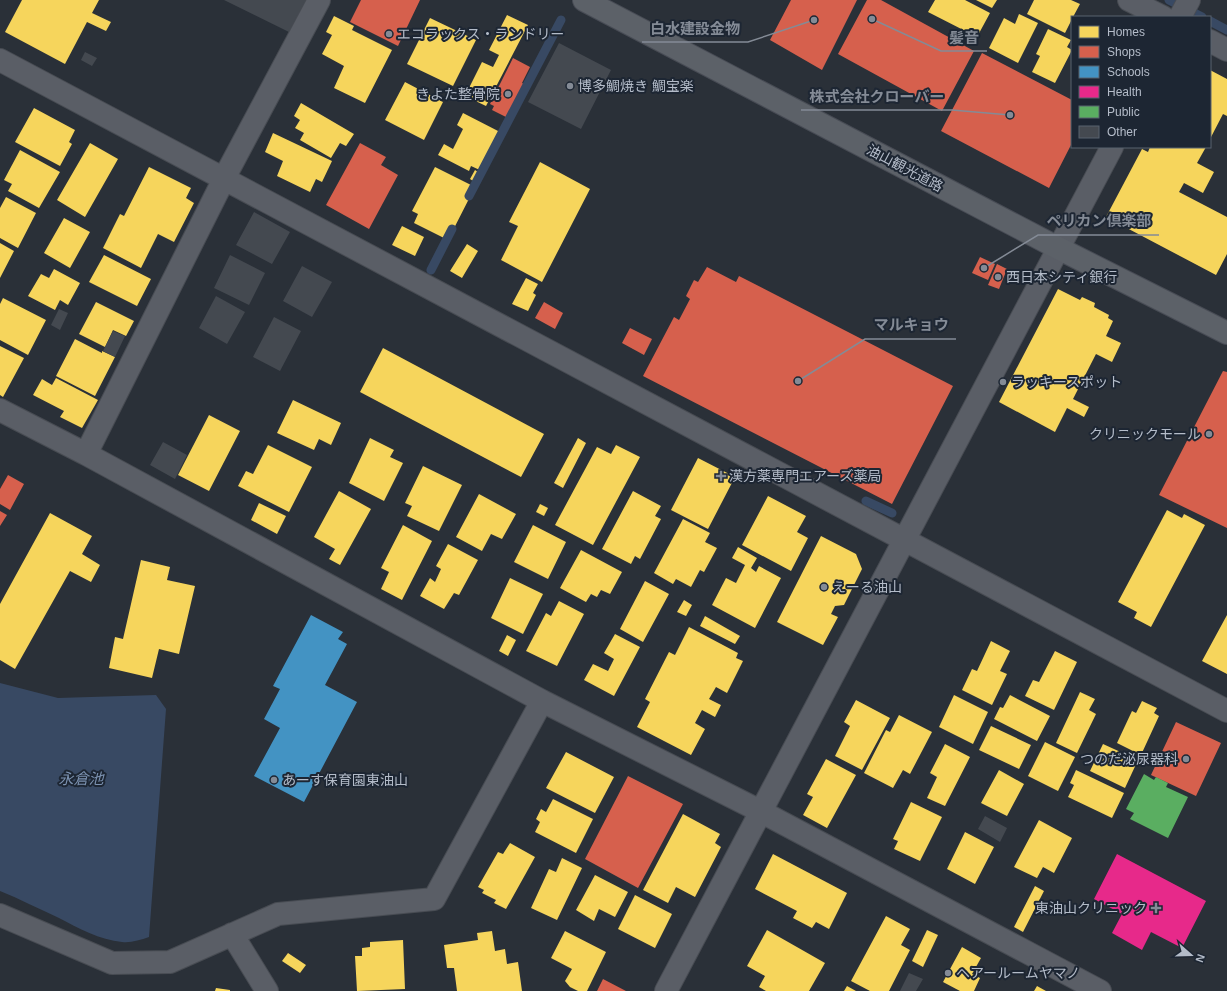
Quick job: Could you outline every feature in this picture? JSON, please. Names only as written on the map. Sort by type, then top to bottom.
[{"type":"main road","name":"油山観光道路","points":[[584,0],[1058,248],[1227,333]]},
{"type":"street","points":[[86,454],[225,177],[319,0]]},
{"type":"street","points":[[1129,0],[1179,11]]},
{"type":"street","points":[[1211,42],[1227,50]]},
{"type":"street","points":[[0,60],[225,177],[906,538],[1227,711]]},
{"type":"street","points":[[666,991],[1111,148]]},
{"type":"street","points":[[0,410],[86,454],[542,701],[760,811],[1100,991]]},
{"type":"street","points":[[0,915],[112,963],[170,962],[278,914],[434,899],[542,701]]},
{"type":"street","points":[[232,934],[267,991]]},
{"type":"water","name":"永倉池","points":[[0,683],[58,698],[156,695],[166,709],[149,937],[129,942],[106,939],[81,929],[0,891]]},
{"type":"building: Homes","points":[[22,0],[99,0],[92,13],[111,22],[106,31],[87,22],[65,64],[5,32]]},
{"type":"building: Homes","points":[[935,0],[965,0],[990,13],[977,37],[928,12]]},
{"type":"building: Homes","points":[[976,0],[997,0],[992,8]]},
{"type":"building: Homes","points":[[1034,0],[1071,0],[1080,4],[1074,16],[1071,16],[1071,21],[1065,33],[1027,14]]},
{"type":"building: Homes","points":[[1019,14],[1038,23],[1018,63],[989,48],[1004,18],[1015,24]]},
{"type":"building: Homes","points":[[507,15],[528,25],[486,106],[465,96],[482,62],[493,67],[499,55],[489,50]]},
{"type":"building: Homes","points":[[334,16],[354,26],[352,30],[392,50],[365,103],[334,88],[344,66],[322,54],[332,35],[326,32]]},
{"type":"building: Homes","points":[[430,18],[476,40],[453,86],[407,64]]},
{"type":"building: Homes","points":[[1048,29],[1071,40],[1067,47],[1071,49],[1071,52],[1055,83],[1032,72],[1040,56],[1036,54]]},
{"type":"building: Homes","points":[[1211,71],[1227,79],[1227,116],[1223,114],[1211,137]]},
{"type":"building: Homes","points":[[405,82],[443,102],[424,140],[385,120]]},
{"type":"building: Homes","points":[[301,103],[354,134],[346,146],[340,143],[331,158],[300,140],[304,133],[295,128],[300,120],[294,116]]},
{"type":"building: Homes","points":[[34,108],[75,130],[69,142],[72,144],[60,166],[15,142]]},
{"type":"building: Homes","points":[[463,113],[500,132],[489,153],[493,155],[484,172],[471,166],[469,171],[438,155],[444,144],[453,149],[463,129],[457,125]]},
{"type":"building: Homes","points":[[273,133],[332,161],[322,182],[316,179],[310,192],[277,176],[283,161],[265,152]]},
{"type":"building: Homes","points":[[90,143],[118,159],[85,217],[57,200]]},
{"type":"building: Homes","points":[[1150,148],[1205,148],[1197,163],[1214,172],[1203,193],[1184,183],[1179,192],[1227,217],[1227,254],[1216,275],[1106,217],[1142,149],[1148,152]]},
{"type":"building: Homes","points":[[20,150],[60,172],[39,208],[8,191],[12,184],[4,180]]},
{"type":"building: Homes","points":[[540,162],[590,189],[542,282],[501,260],[518,226],[509,222]]},
{"type":"building: Homes","points":[[149,167],[191,188],[186,198],[194,203],[174,242],[158,234],[141,268],[103,248],[120,214],[124,216]]},
{"type":"building: Homes","points":[[435,167],[475,187],[448,240],[414,223],[418,214],[412,211]]},
{"type":"building: Homes","points":[[475,170],[481,174],[476,183],[470,179]]},
{"type":"building: Homes","points":[[6,197],[36,213],[18,248],[0,238],[0,208]]},
{"type":"building: Homes","points":[[64,218],[90,232],[70,268],[44,253]]},
{"type":"building: Homes","points":[[402,226],[424,237],[415,256],[392,245]]},
{"type":"building: Homes","points":[[0,243],[14,251],[0,278]]},
{"type":"building: Homes","points":[[467,244],[478,251],[462,278],[450,271]]},
{"type":"building: Homes","points":[[104,255],[151,279],[137,306],[89,282]]},
{"type":"building: Homes","points":[[54,269],[80,283],[68,305],[60,300],[55,310],[28,296],[41,274],[49,278]]},
{"type":"building: Homes","points":[[526,278],[538,284],[533,293],[536,295],[528,311],[512,304]]},
{"type":"building: Homes","points":[[1058,289],[1080,300],[1082,297],[1095,303],[1094,307],[1109,315],[1108,318],[1113,321],[1106,336],[1121,343],[1112,362],[1096,354],[1073,399],[1089,407],[1084,417],[1067,408],[1055,432],[999,402]]},
{"type":"building: Homes","points":[[3,298],[46,320],[28,355],[0,340],[0,304]]},
{"type":"building: Homes","points":[[96,302],[134,321],[126,336],[113,330],[105,347],[79,334]]},
{"type":"building: Homes","points":[[75,339],[102,353],[102,351],[115,357],[95,396],[56,376]]},
{"type":"building: Homes","points":[[0,346],[24,358],[3,397],[0,395]]},
{"type":"building: Homes","points":[[383,348],[544,434],[521,477],[360,392]]},
{"type":"building: Homes","points":[[56,378],[98,400],[82,428],[60,417],[64,411],[33,395],[42,379],[52,385]]},
{"type":"building: Homes","points":[[293,400],[341,423],[331,445],[319,439],[314,450],[277,433]]},
{"type":"building: Homes","points":[[209,415],[240,431],[209,491],[178,475]]},
{"type":"building: Homes","points":[[370,438],[394,450],[390,457],[403,463],[384,501],[349,483]]},
{"type":"building: Homes","points":[[578,438],[586,443],[563,488],[554,483]]},
{"type":"building: Homes","points":[[268,445],[312,467],[289,512],[238,486],[246,471],[253,474]]},
{"type":"building: Homes","points":[[616,445],[640,457],[593,545],[555,525],[597,447],[611,454]]},
{"type":"building: Homes","points":[[698,458],[735,477],[708,529],[671,510]]},
{"type":"building: Homes","points":[[423,466],[462,485],[439,531],[407,516],[412,506],[405,503]]},
{"type":"building: Homes","points":[[339,491],[371,509],[340,565],[329,559],[335,549],[314,537]]},
{"type":"building: Homes","points":[[633,491],[661,506],[655,516],[661,519],[640,559],[635,556],[631,564],[602,549]]},
{"type":"building: Homes","points":[[479,494],[516,514],[502,539],[491,534],[482,551],[456,537]]},
{"type":"building: Homes","points":[[768,496],[806,516],[797,532],[808,538],[791,571],[742,545]]},
{"type":"building: Homes","points":[[259,503],[286,516],[277,534],[251,520]]},
{"type":"building: Homes","points":[[540,504],[548,508],[544,516],[536,512]]},
{"type":"building: Homes","points":[[1167,510],[1182,518],[1184,514],[1205,525],[1151,627],[1134,618],[1137,612],[1118,602]]},
{"type":"building: Homes","points":[[50,513],[92,536],[82,554],[100,565],[91,582],[70,571],[15,669],[0,660],[0,604]]},
{"type":"building: Homes","points":[[683,519],[710,533],[705,542],[717,548],[704,572],[700,570],[691,587],[676,579],[673,584],[654,573]]},
{"type":"building: Homes","points":[[403,525],[432,541],[402,600],[381,589],[389,572],[381,568]]},
{"type":"building: Homes","points":[[533,525],[566,542],[548,579],[514,562]]},
{"type":"building: Homes","name":"えーる油山","points":[[821,536],[856,554],[862,569],[844,605],[835,606],[831,614],[838,617],[823,645],[777,622]]},
{"type":"building: Homes","points":[[448,544],[478,560],[459,595],[454,593],[444,609],[420,596],[430,578],[435,582],[441,569],[436,566]]},
{"type":"building: Homes","points":[[738,547],[757,558],[751,568],[756,572],[759,566],[781,578],[755,628],[712,605],[726,578],[736,583],[745,565],[732,558]]},
{"type":"building: Homes","points":[[581,550],[622,572],[610,594],[601,590],[597,597],[591,594],[586,602],[560,588]]},
{"type":"building: Homes","points":[[141,560],[170,567],[167,580],[195,586],[179,654],[159,649],[152,678],[109,668],[115,637],[123,639]]},
{"type":"building: Homes","points":[[510,578],[543,594],[523,634],[491,618]]},
{"type":"building: Homes","points":[[645,581],[669,594],[643,642],[620,629]]},
{"type":"building: Homes","points":[[684,600],[692,605],[686,616],[677,612]]},
{"type":"building: Homes","points":[[559,601],[584,614],[557,666],[526,651],[546,613],[551,616]]},
{"type":"building: Homes","points":[[1227,615],[1227,674],[1202,661]]},
{"type":"building: Homes","points":[[705,616],[740,636],[735,644],[700,626]]},
{"type":"building: Homes","points":[[689,627],[738,653],[736,658],[743,661],[727,693],[716,687],[709,699],[721,705],[715,717],[702,710],[695,723],[705,729],[691,755],[637,727],[650,702],[645,699],[669,652],[675,655]]},
{"type":"building: Homes","points":[[615,634],[640,647],[614,696],[584,680],[593,664],[608,671],[614,659],[604,653]]},
{"type":"building: Homes","points":[[507,635],[516,640],[508,656],[499,651]]},
{"type":"building: Homes","points":[[991,641],[1010,651],[1000,671],[1007,674],[992,705],[962,690],[972,669],[977,671]]},
{"type":"building: Homes","points":[[1055,651],[1077,662],[1054,710],[1025,696],[1033,680],[1039,682]]},
{"type":"building: Homes","points":[[1080,692],[1095,699],[1089,710],[1096,714],[1077,753],[1056,743]]},
{"type":"building: Homes","points":[[954,695],[988,712],[973,744],[939,727]]},
{"type":"building: Homes","points":[[1010,695],[1050,716],[1037,741],[994,719],[1000,707],[1003,708]]},
{"type":"building: Homes","points":[[856,700],[890,718],[862,770],[835,756],[850,726],[844,722]]},
{"type":"building: Homes","points":[[1142,701],[1157,708],[1154,713],[1159,716],[1141,755],[1117,743],[1132,711],[1136,713]]},
{"type":"building: Homes","points":[[899,715],[932,732],[910,774],[903,770],[893,788],[864,773],[886,730],[890,732]]},
{"type":"building: Homes","points":[[991,726],[1031,745],[1019,769],[979,750]]},
{"type":"building: Homes","points":[[1045,742],[1075,757],[1058,791],[1028,776]]},
{"type":"building: Homes","points":[[945,744],[970,757],[945,806],[927,798],[937,777],[930,773]]},
{"type":"building: Homes","points":[[1103,744],[1138,760],[1125,788],[1090,771]]},
{"type":"building: Homes","points":[[566,752],[614,777],[595,813],[546,788]]},
{"type":"building: Homes","points":[[826,759],[856,775],[827,828],[803,815],[813,797],[807,794]]},
{"type":"building: Homes","points":[[999,770],[1024,784],[1007,816],[981,803]]},
{"type":"building: Homes","points":[[1076,770],[1124,793],[1112,818],[1068,797],[1074,785],[1070,783]]},
{"type":"building: Homes","points":[[553,799],[593,819],[576,853],[535,832],[540,822],[536,819],[541,809],[546,812]]},
{"type":"building: Homes","points":[[911,802],[942,817],[920,861],[894,849],[898,841],[893,839]]},
{"type":"building: Homes","points":[[683,814],[720,834],[715,843],[721,847],[695,897],[676,887],[668,903],[643,890]]},
{"type":"building: Homes","points":[[1039,820],[1072,838],[1054,873],[1043,867],[1037,878],[1014,867]]},
{"type":"building: Homes","points":[[965,832],[994,847],[975,884],[947,869]]},
{"type":"building: Homes","points":[[510,843],[535,857],[506,909],[494,903],[496,900],[482,893],[484,890],[478,887],[498,852],[503,854]]},
{"type":"building: Homes","points":[[773,854],[847,893],[829,929],[816,922],[812,928],[793,918],[797,911],[755,889]]},
{"type":"building: Homes","points":[[562,858],[582,868],[557,920],[531,908],[549,869],[556,872]]},
{"type":"building: Homes","points":[[595,875],[628,892],[615,917],[599,909],[594,921],[576,910]]},
{"type":"building: Homes","points":[[1035,886],[1044,891],[1023,932],[1014,927]]},
{"type":"building: Homes","points":[[635,895],[672,914],[655,948],[618,929]]},
{"type":"building: Homes","points":[[886,916],[910,929],[901,945],[910,950],[889,991],[870,991],[851,981]]},
{"type":"building: Homes","points":[[767,930],[825,963],[809,991],[766,991],[759,987],[765,976],[747,966]]},
{"type":"building: Homes","points":[[927,930],[938,935],[923,967],[912,961]]},
{"type":"building: Homes","points":[[492,931],[495,951],[505,949],[507,964],[518,962],[522,991],[457,991],[454,968],[447,968],[444,945],[478,940],[477,933]]},
{"type":"building: Homes","points":[[565,931],[606,952],[587,991],[578,991],[570,987],[565,981],[572,969],[551,958]]},
{"type":"building: Homes","points":[[403,940],[405,989],[357,991],[355,956],[362,956],[362,948],[370,947],[370,942]]},
{"type":"building: Homes","points":[[962,947],[981,958],[972,974],[980,978],[974,991],[960,991],[943,982]]},
{"type":"building: Homes","points":[[288,953],[306,965],[300,973],[282,961]]},
{"type":"building: Homes","points":[[847,986],[856,991],[844,991]]},
{"type":"building: Homes","points":[[1037,986],[1046,991],[1034,991]]},
{"type":"building: Homes","points":[[216,988],[230,990],[230,991],[215,991]]},
{"type":"building: Shops","name":"エコラックス・ランドリー","points":[[361,0],[420,0],[398,46],[350,22]]},
{"type":"building: Shops","points":[[791,0],[857,0],[822,70],[770,40]]},
{"type":"building: Shops","points":[[867,0],[881,0],[974,51],[942,111],[838,54]]},
{"type":"building: Shops","points":[[982,53],[1071,99],[1071,145],[1049,188],[941,131]]},
{"type":"building: Shops","name":"きよた整骨院","points":[[513,58],[530,67],[522,83],[526,85],[508,118],[492,110],[494,106],[490,104]]},
{"type":"building: Shops","points":[[360,143],[386,157],[381,165],[398,175],[369,229],[326,205]]},
{"type":"building: Shops","points":[[980,257],[995,264],[988,280],[972,273]]},
{"type":"building: Shops","name":"西日本シティ銀行","points":[[997,264],[1007,269],[999,289],[988,285]]},
{"type":"building: Shops","points":[[707,267],[736,282],[739,276],[953,386],[892,504],[643,376],[674,317],[679,320],[690,299],[686,296],[694,280],[698,282]]},
{"type":"building: Shops","points":[[544,302],[563,313],[555,329],[535,318]]},
{"type":"building: Shops","points":[[630,328],[652,339],[644,355],[622,343]]},
{"type":"building: Shops","name":"クリニックモール","points":[[1223,371],[1227,372],[1227,528],[1159,495]]},
{"type":"building: Shops","points":[[8,475],[24,484],[10,510],[0,504],[0,489]]},
{"type":"building: Shops","points":[[0,511],[7,515],[0,526]]},
{"type":"building: Shops","name":"つのだ泌尿器科","points":[[1176,722],[1221,743],[1196,796],[1151,775]]},
{"type":"building: Shops","points":[[628,776],[683,804],[638,888],[585,859]]},
{"type":"building: Shops","points":[[603,979],[626,991],[597,991]]},
{"type":"building: Schools","points":[[311,615],[343,632],[338,639],[347,644],[325,685],[357,702],[304,802],[254,776],[280,728],[264,719],[280,689],[273,686]]},
{"type":"building: Health","name":"東油山クリニック","points":[[1117,854],[1206,901],[1182,948],[1151,932],[1142,950],[1112,933],[1122,914],[1094,899]]},
{"type":"building: Public","points":[[1144,774],[1154,780],[1156,777],[1168,783],[1166,787],[1188,797],[1168,838],[1130,819],[1134,813],[1126,809]]},
{"type":"building: Other","points":[[224,0],[306,0],[289,32]]},
{"type":"building: Other","name":"博多鯛焼き 鯛宝楽","points":[[559,43],[611,70],[581,129],[528,102]]},
{"type":"building: Other","points":[[85,52],[97,58],[92,66],[81,60]]},
{"type":"building: Other","points":[[254,212],[290,232],[272,264],[236,245]]},
{"type":"building: Other","points":[[230,255],[265,273],[249,305],[214,288]]},
{"type":"building: Other","points":[[302,266],[332,282],[312,317],[283,301]]},
{"type":"building: Other","points":[[216,296],[245,312],[227,344],[199,328]]},
{"type":"building: Other","points":[[59,309],[68,313],[60,330],[51,325]]},
{"type":"building: Other","points":[[274,317],[301,331],[280,371],[253,357]]},
{"type":"building: Other","points":[[113,331],[125,336],[115,357],[103,351]]},
{"type":"building: Other","points":[[163,442],[187,455],[175,479],[150,465]]},
{"type":"building: Other","points":[[985,816],[1007,828],[1000,842],[978,829]]},
{"type":"building: Other","points":[[909,973],[923,979],[916,991],[900,991]]},
{"type":"waterway","points":[[1169,0],[1200,16]]},
{"type":"waterway","points":[[469,196],[561,20]]},
{"type":"waterway","points":[[1211,22],[1227,30]]},
{"type":"waterway","points":[[431,270],[452,229]]},
{"type":"waterway","points":[[866,501],[892,513]]},
{"type":"place","name":"髪音","points":[[872,19]]},
{"type":"place","name":"白水建設金物","points":[[814,20]]},
{"type":"place","name":"エコラックス・ランドリー","points":[[389,34]]},
{"type":"place","name":"博多鯛焼き 鯛宝楽","points":[[570,86]]},
{"type":"place","name":"きよた整骨院","points":[[508,94]]},
{"type":"place","name":"株式会社クローバー","points":[[1010,115]]},
{"type":"place","name":"ペリカン倶楽部","points":[[984,268]]},
{"type":"place","name":"西日本シティ銀行","points":[[998,277]]},
{"type":"place","name":"マルキョウ","points":[[798,381]]},
{"type":"place","name":"ラッキースポット","points":[[1003,382]]},
{"type":"place","name":"クリニックモール","points":[[1209,434]]},
{"type":"place","name":"漢方薬専門エアーズ薬局","points":[[721,476]]},
{"type":"place","name":"えーる油山","points":[[824,587]]},
{"type":"place","name":"つのだ泌尿器科","points":[[1186,759]]},
{"type":"place","name":"あーす保育園東油山","points":[[274,780]]},
{"type":"place","name":"東油山クリニック","points":[[1156,908]]},
{"type":"place","name":"ヘアールームヤマノ","points":[[948,973]]}]
